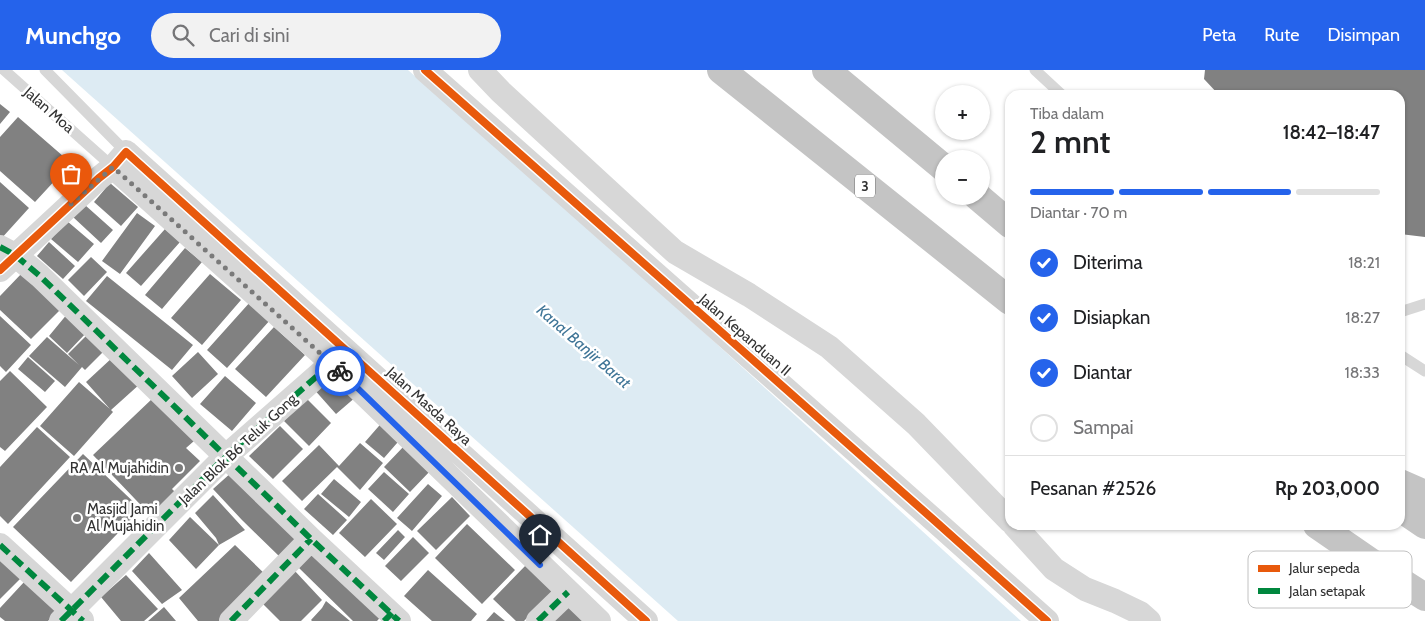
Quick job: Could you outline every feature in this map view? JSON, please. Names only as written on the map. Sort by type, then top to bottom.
[{"type":"highway","name":"3","points":[[721,70],[1005,296]]},
{"type":"highway","points":[[826,70],[935,161]]},
{"type":"highway","points":[[988,205],[1005,220]]},
{"type":"highway","points":[[1405,485],[1425,494]]},
{"type":"highway","points":[[1405,511],[1425,525]]},
{"type":"highway","points":[[1324,530],[1355,551]]},
{"type":"highway","points":[[1412,589],[1425,597]]},
{"type":"street","name":"Jalan Kepanduan II","points":[[425,70],[1047,621]]},
{"type":"street","name":"Jalan Kepanduan II","points":[[480,70],[675,252],[749,295],[829,347],[916,424],[1005,516]]},
{"type":"street","points":[[119,159],[5,257],[40,276],[392,618]]},
{"type":"street","name":"Jalan Moa","points":[[119,159],[599,621]]},
{"type":"street","name":"Jalan Masda Raya","points":[[119,159],[646,621]]},
{"type":"street","name":"Jalan Blok B6 Teluk Gong","points":[[72,617],[226,456],[332,363]]},
{"type":"street","points":[[1019,530],[1054,569],[1085,589],[1140,613],[1149,621]]},
{"type":"street","points":[[230,621],[311,539]]},
{"type":"street","points":[[0,545],[72,617]]},
{"type":"street","points":[[538,621],[568,592]]},
{"type":"lane","name":"Jalan Moa","points":[[4,70],[119,159]]},
{"type":"lane","name":"Jalan Moa","points":[[45,70],[119,159]]},
{"type":"lane","points":[[1035,70],[1057,90]]},
{"type":"lane","points":[[1405,310],[1425,304]]},
{"type":"lane","points":[[1405,358],[1425,371]]},
{"type":"water","name":"Kanal Banjir Barat","points":[[62,70],[408,70],[686,316],[1021,621],[678,621]]},
{"type":"building","points":[[1205,70],[1425,70],[1425,237],[1405,235],[1405,90],[1214,90],[1204,79]]},
{"type":"building","points":[[0,104],[10,112],[0,124]]},
{"type":"building","points":[[18,117],[71,163],[35,202],[0,171],[0,137]]},
{"type":"building","points":[[0,182],[29,208],[0,240]]},
{"type":"building","points":[[110,183],[138,207],[121,226],[94,202]]},
{"type":"building","points":[[85,205],[113,230],[101,243],[73,217]]},
{"type":"building","points":[[137,213],[155,226],[120,274],[102,261]]},
{"type":"building","points":[[67,221],[94,244],[78,262],[51,239]]},
{"type":"building","points":[[165,229],[180,242],[141,286],[126,273]]},
{"type":"building","points":[[49,242],[75,266],[63,279],[37,256]]},
{"type":"building","points":[[185,248],[202,262],[162,309],[145,295]]},
{"type":"building","points":[[91,257],[107,272],[84,296],[68,280]]},
{"type":"building","points":[[23,272],[62,308],[31,339],[0,310],[0,296]]},
{"type":"building","points":[[210,274],[241,300],[202,345],[171,318]]},
{"type":"building","points":[[107,276],[193,345],[172,370],[86,301]]},
{"type":"building","points":[[251,301],[271,319],[227,368],[207,350]]},
{"type":"building","points":[[68,313],[88,331],[67,353],[49,336]]},
{"type":"building","points":[[0,316],[31,345],[6,372],[0,366]]},
{"type":"building","points":[[274,327],[305,355],[266,397],[235,369]]},
{"type":"building","points":[[90,332],[107,348],[85,370],[82,367],[65,387],[29,356],[47,337],[79,365],[68,354]]},
{"type":"building","points":[[198,352],[218,374],[192,398],[172,376]]},
{"type":"building","points":[[28,357],[55,381],[45,392],[18,369]]},
{"type":"building","points":[[113,357],[141,383],[111,410],[113,412],[74,456],[40,426],[79,382],[110,409],[86,382]]},
{"type":"building","points":[[333,369],[357,396],[336,414],[312,387]]},
{"type":"building","points":[[10,371],[47,407],[5,451],[0,447],[0,381]]},
{"type":"building","points":[[225,376],[256,403],[232,431],[200,404]]},
{"type":"building","points":[[153,398],[194,441],[186,448],[200,461],[172,489],[180,497],[156,521],[93,455]]},
{"type":"building","points":[[306,398],[331,423],[309,446],[284,421]]},
{"type":"building","points":[[385,419],[404,435],[384,458],[365,442]]},
{"type":"building","points":[[280,426],[303,449],[273,479],[249,456]]},
{"type":"building","points":[[37,427],[70,457],[8,524],[0,516],[0,467]]},
{"type":"building","points":[[360,443],[383,463],[360,490],[337,467],[302,501],[282,481],[319,445],[339,466]]},
{"type":"building","points":[[406,444],[432,469],[410,492],[384,467]]},
{"type":"building","name":"Masjid Jami Al Mujahidin","points":[[83,454],[141,509],[71,582],[13,527]]},
{"type":"building","points":[[232,472],[301,536],[281,558],[213,489]]},
{"type":"building","points":[[384,472],[409,494],[393,512],[368,489]]},
{"type":"building","points":[[334,479],[361,502],[349,517],[321,494]]},
{"type":"building","points":[[428,484],[442,496],[412,531],[397,518]]},
{"type":"building","points":[[318,494],[347,520],[333,535],[304,509]]},
{"type":"building","points":[[213,495],[245,530],[219,545],[216,538],[195,513]]},
{"type":"building","points":[[452,497],[470,516],[436,550],[417,531]]},
{"type":"building","points":[[371,499],[397,524],[365,557],[339,533]]},
{"type":"building","points":[[190,517],[219,545],[196,569],[169,540]]},
{"type":"building","points":[[467,524],[515,570],[482,604],[435,558]]},
{"type":"building","points":[[398,530],[405,537],[384,560],[376,553]]},
{"type":"building","points":[[413,537],[429,553],[401,581],[385,566]]},
{"type":"building","points":[[235,545],[268,577],[225,621],[198,621],[179,598]]},
{"type":"building","points":[[316,547],[384,613],[377,621],[353,621],[298,567]]},
{"type":"building","points":[[0,552],[24,575],[0,599]]},
{"type":"building","points":[[149,553],[182,590],[162,604],[132,571]]},
{"type":"building","points":[[527,564],[554,590],[524,621],[516,621],[493,599]]},
{"type":"building","points":[[294,570],[322,600],[301,621],[280,621],[261,602]]},
{"type":"building","points":[[428,570],[477,614],[471,621],[432,621],[404,596]]},
{"type":"building","points":[[126,575],[158,609],[144,621],[121,621],[101,597]]},
{"type":"building","points":[[25,581],[58,610],[48,621],[5,621],[0,617],[0,608]]},
{"type":"building","points":[[568,598],[595,621],[549,621]]},
{"type":"building","points":[[326,601],[350,621],[312,621]]},
{"type":"building","points":[[164,607],[176,621],[148,621]]},
{"type":"building","points":[[494,612],[505,621],[486,621]]},
{"type":"marked path","points":[[0,247],[15,255],[40,276],[311,539],[399,621]]},
{"type":"marked path","points":[[61,621],[226,456],[332,363]]},
{"type":"marked path","points":[[231,621],[311,539]]},
{"type":"marked path","points":[[0,545],[83,621]]},
{"type":"marked path","points":[[538,621],[568,592]]},
{"type":"marked path","points":[[384,621],[392,613]]},
{"type":"cycle path","points":[[425,70],[1047,621]]},
{"type":"cycle path","points":[[0,270],[113,167],[126,152],[646,621]]},
{"type":"way so far","points":[[71,204],[113,167],[340,371]]},
{"type":"place","name":"RA Al Mujahidin","points":[[179,468]]},
{"type":"place","name":"Masjid Jami Al Mujahidin","points":[[77,518]]},
{"type":"route","points":[[340,371],[540,565]]}]
